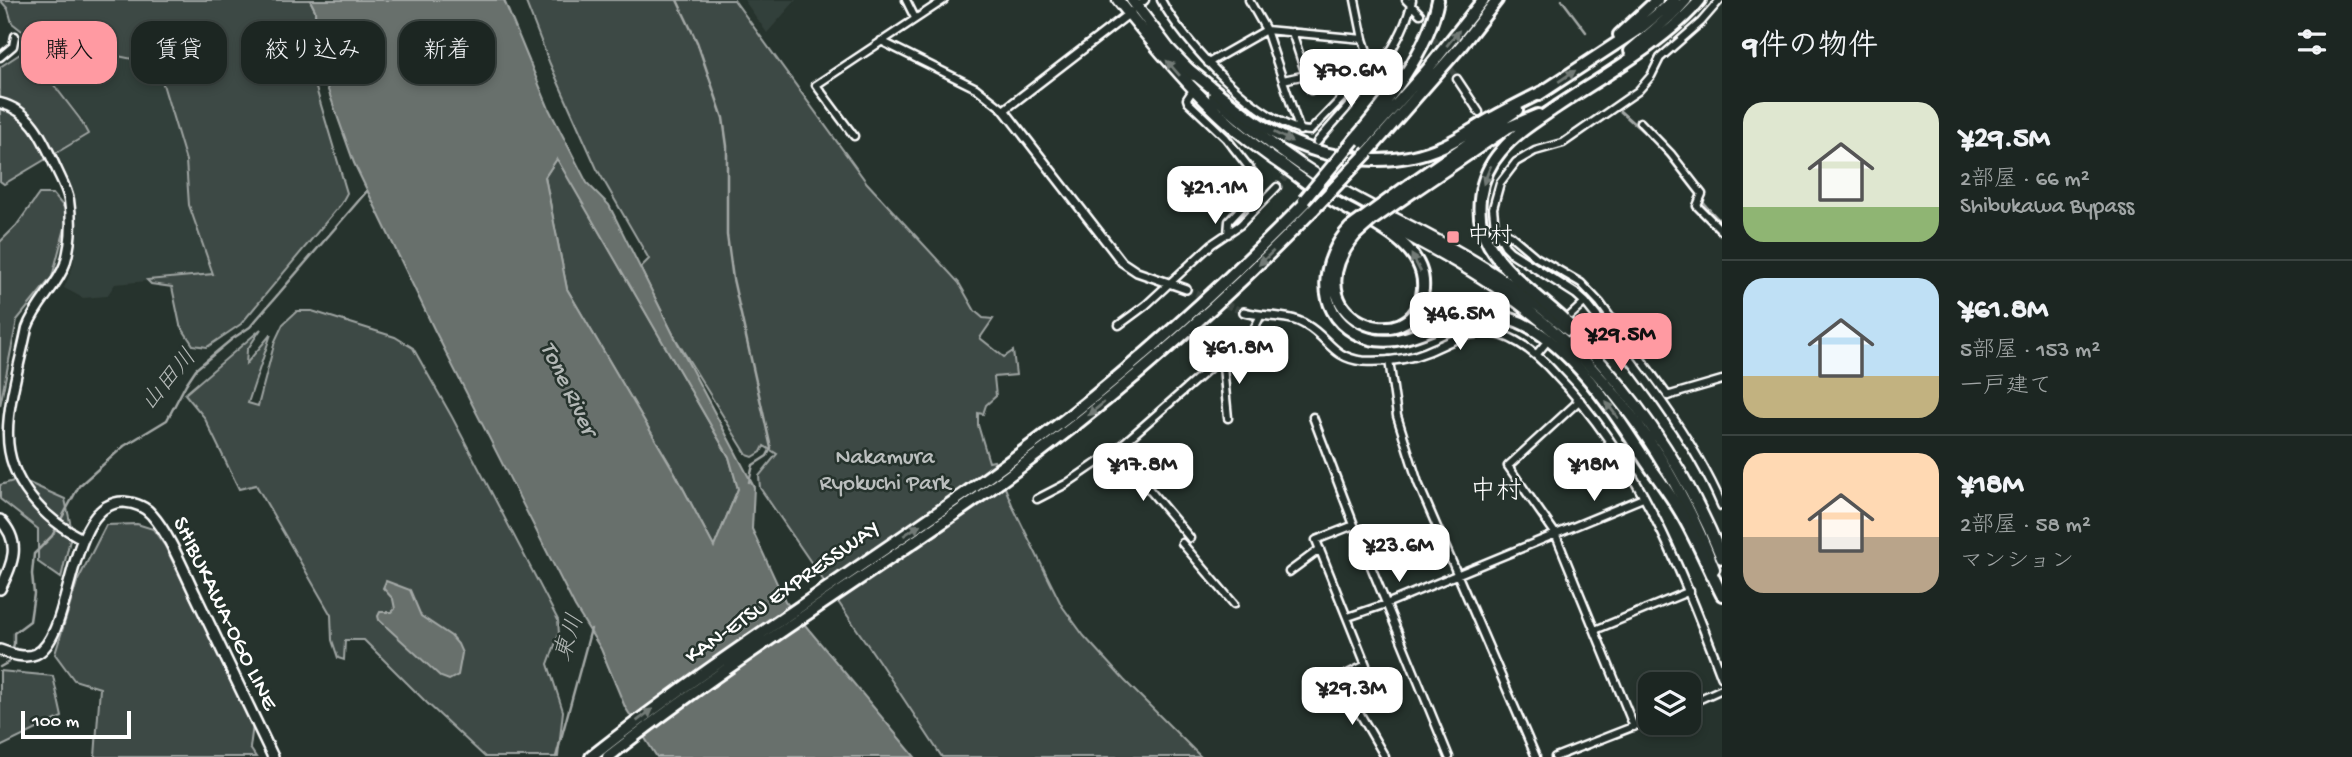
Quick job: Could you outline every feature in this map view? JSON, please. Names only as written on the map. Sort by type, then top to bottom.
[{"type":"highway","points":[[1118,0],[1136,5],[1188,69],[1251,129],[1339,189],[1490,272],[1550,315],[1588,349]]},
{"type":"highway","points":[[1361,146],[1411,66],[1430,26],[1438,0]]},
{"type":"highway","name":"KAN-ETSU EXPRESSWAY","points":[[591,757],[707,670],[1090,414],[1158,359],[1214,308],[1361,146],[1483,0]]},
{"type":"highway","name":"KAN-ETSU EXPRESSWAY","points":[[1361,146],[1461,46],[1499,0]]},
{"type":"highway","points":[[1599,54],[1657,0]]},
{"type":"highway","points":[[1674,0],[1643,26],[1542,92],[1372,220],[1353,231],[1335,246],[1326,280],[1331,304],[1345,325],[1367,338],[1394,340],[1418,335],[1461,318],[1486,314],[1521,321],[1539,333],[1593,385],[1622,424],[1683,516],[1722,592]]},
{"type":"highway","points":[[1611,71],[1686,0]]},
{"type":"highway","points":[[1700,0],[1678,22],[1522,131],[1492,162],[1482,185],[1480,222],[1496,256],[1562,318],[1634,402],[1668,451],[1701,511],[1722,558]]},
{"type":"highway","points":[[1136,5],[1172,68],[1225,120],[1280,163],[1332,200],[1391,235],[1410,252],[1420,270],[1423,290],[1415,311],[1402,322],[1373,328],[1358,321],[1343,307],[1336,290],[1336,271],[1353,231]]},
{"type":"highway","points":[[1188,69],[1251,118],[1281,136],[1316,150],[1361,159],[1408,157],[1434,149],[1542,92]]},
{"type":"highway","points":[[1412,188],[1507,128],[1551,111]]},
{"type":"highway","points":[[1280,163],[1333,196],[1487,281],[1545,324],[1586,361],[1637,421],[1665,463],[1698,527],[1722,592]]},
{"type":"highway","name":"KAN-ETSU EXPRESSWAY","points":[[607,757],[1014,464],[1149,351],[1308,204]]},
{"type":"main road","points":[[0,103],[11,106],[31,121],[66,189],[69,205],[68,252],[60,277],[40,302],[27,328],[9,416],[8,437],[12,462],[18,477],[37,505],[66,531],[83,539]]},
{"type":"main road","name":"SHIBUKAWA-OGO LINE","points":[[1,651],[25,657],[38,653],[47,644],[55,628],[83,539],[99,512],[121,502],[140,505],[155,517],[178,558],[273,757]]},
{"type":"main road","points":[[0,520],[10,533],[15,546],[11,568],[0,589]]},
{"type":"street","points":[[906,0],[915,18]]},
{"type":"street","points":[[854,136],[816,85],[944,0]]},
{"type":"street","points":[[1161,0],[1182,33],[1208,63],[1254,105],[1300,131],[1310,131],[1376,68]]},
{"type":"street","points":[[1249,0],[1266,30],[1300,131]]},
{"type":"street","points":[[1355,0],[1363,39],[1376,68]]},
{"type":"street","points":[[1720,0],[1701,22],[1661,58],[1638,91],[1563,143],[1535,152],[1516,162],[1500,183],[1493,208],[1495,228],[1512,253],[1522,262],[1577,294],[1659,399],[1699,461],[1722,506]]},
{"type":"street","points":[[1410,1],[1420,14]]},
{"type":"street","points":[[1317,142],[1397,39],[1410,1]]},
{"type":"street","points":[[1004,110],[1136,5]]},
{"type":"street","points":[[1208,63],[1266,30],[1363,39]]},
{"type":"street","points":[[1292,32],[1311,89]]},
{"type":"street","points":[[0,57],[13,46],[15,36]]},
{"type":"street","points":[[881,41],[976,88],[1004,110],[1122,262],[1137,272],[1186,289]]},
{"type":"street","points":[[1283,79],[1306,75]]},
{"type":"street","points":[[1457,79],[1479,111]]},
{"type":"street","points":[[1193,90],[1188,102],[1226,138],[1258,179],[1257,191],[1229,221],[1228,234]]},
{"type":"street","points":[[1640,122],[1671,154],[1702,194],[1697,206],[1722,231]]},
{"type":"street","points":[[1510,154],[1516,162]]},
{"type":"street","points":[[1119,325],[1146,305],[1212,244],[1240,225],[1277,187]]},
{"type":"street","points":[[1495,228],[1510,235],[1536,257],[1581,283],[1600,303],[1668,396]]},
{"type":"street","points":[[1571,315],[1584,302]]},
{"type":"street","points":[[1244,312],[1305,324],[1335,351],[1351,359],[1406,358],[1456,338],[1480,333],[1503,335],[1536,355],[1580,400],[1610,440],[1668,542],[1690,591],[1722,677]]},
{"type":"street","points":[[1037,499],[1066,484],[1116,450],[1254,329],[1260,317]]},
{"type":"street","points":[[1536,355],[1545,344]]},
{"type":"street","points":[[1223,356],[1228,418]]},
{"type":"street","points":[[1389,360],[1396,416],[1414,470],[1536,757]]},
{"type":"street","points":[[1659,399],[1722,380]]},
{"type":"street","points":[[1580,400],[1508,466],[1555,533],[1634,727]]},
{"type":"street","points":[[1313,417],[1449,757]]},
{"type":"street","points":[[1116,450],[1190,538]]},
{"type":"street","points":[[1348,617],[1459,575],[1643,498]]},
{"type":"street","points":[[1354,525],[1316,540],[1366,665],[1334,681],[1360,714],[1385,757]]},
{"type":"street","points":[[1182,543],[1234,604]]},
{"type":"street","points":[[1289,572],[1320,549]]},
{"type":"street","points":[[1595,630],[1690,591]]},
{"type":"street","points":[[1701,699],[1722,689]]},
{"type":"street","points":[[1555,757],[1638,725]]},
{"type":"shaded area","points":[[744,0],[796,0],[767,33]]},
{"type":"shaded area","points":[[117,56],[131,59],[131,84],[163,84],[186,161],[189,205],[213,275],[115,284],[107,296],[83,298],[64,288],[73,266],[76,243],[75,194],[57,152],[88,134],[83,120],[54,84],[117,84]]},
{"type":"green space","points":[[0,0],[310,0],[315,10],[316,21],[241,21],[241,84],[315,84],[347,193],[341,204],[241,324],[207,347],[193,345],[180,325],[172,287],[151,284],[147,280],[213,274],[189,205],[186,161],[163,84],[227,84],[227,21],[131,21],[131,59],[117,56],[117,21],[21,21],[21,30],[12,23],[8,9]]},
{"type":"green space","name":"Nakamura Ryokuchi Park","points":[[525,0],[734,0],[867,183],[959,283],[975,311],[983,318],[993,319],[980,338],[1004,357],[1013,351],[1016,375],[994,377],[996,396],[986,405],[983,414],[978,413],[978,425],[989,462],[994,461],[1013,507],[1062,606],[1084,636],[1124,680],[1201,757],[942,757],[760,488],[759,476],[777,454],[764,446],[761,452],[753,457],[747,455],[674,336],[640,268],[649,259],[597,169]]},
{"type":"green space","points":[[21,54],[21,84],[53,84],[88,134],[4,184],[0,181],[0,67]]},
{"type":"green space","points":[[557,158],[729,457],[738,489],[714,547],[675,473],[567,289],[545,177]]},
{"type":"green space","points":[[39,194],[53,194],[69,213],[52,277],[17,320],[0,406],[0,242],[16,226]]},
{"type":"green space","points":[[297,311],[312,311],[395,337],[413,348],[558,620],[559,634],[548,664],[563,711],[558,757],[485,757],[364,640],[345,640],[344,660],[338,658],[332,640],[331,615],[256,485],[239,489],[204,417],[185,394],[261,329],[247,350],[246,364],[271,334],[248,403],[258,406],[275,341],[283,324]]},
{"type":"green space","points":[[20,479],[65,499],[72,531],[61,578],[38,562],[38,529],[0,499],[0,485]]},
{"type":"green space","points":[[137,524],[153,529],[165,546],[253,725],[250,748],[256,757],[95,757],[100,688],[74,680],[55,654],[77,582],[106,525]]},
{"type":"green space","points":[[0,671],[53,676],[62,717],[0,747]]},
{"type":"water","name":"Tone River","points":[[310,0],[504,0],[549,109],[587,183],[609,205],[754,487],[752,529],[785,601],[915,757],[657,757],[625,707],[601,649],[575,607],[434,329],[354,163],[326,84],[385,84],[385,21],[315,21],[315,10]],"holes":[[[557,159],[729,457],[738,489],[714,547],[675,473],[567,289],[545,177]]]},
{"type":"water","points":[[386,581],[410,590],[421,616],[451,636],[458,644],[462,653],[458,675],[449,680],[441,677],[379,620],[380,612],[392,612],[395,609],[393,599],[383,588]]},
{"type":"waterway","points":[[677,0],[697,42],[723,118],[727,146],[727,235],[733,279],[771,448],[767,456],[753,465],[749,482]]},
{"type":"waterway","points":[[1562,0],[1586,32]]},
{"type":"waterway","points":[[1620,111],[1659,146],[1722,223]]},
{"type":"waterway","name":"山田川","points":[[0,667],[9,662],[14,633],[30,621],[34,594],[34,554],[52,536],[79,486],[124,446],[167,420],[196,369],[250,327],[367,191]]},
{"type":"waterway","name":"東川","points":[[556,757],[591,629]]},
{"type":"tunnel","points":[[1420,14],[1457,79]]},
{"type":"tunnel","points":[[1277,187],[1311,148]]},
{"type":"tunnel","points":[[1186,289],[1244,312]]},
{"type":"place","name":"中村","points":[[1453,237]]},
{"type":"district","name":"中村","points":[[1496,493]]}]
